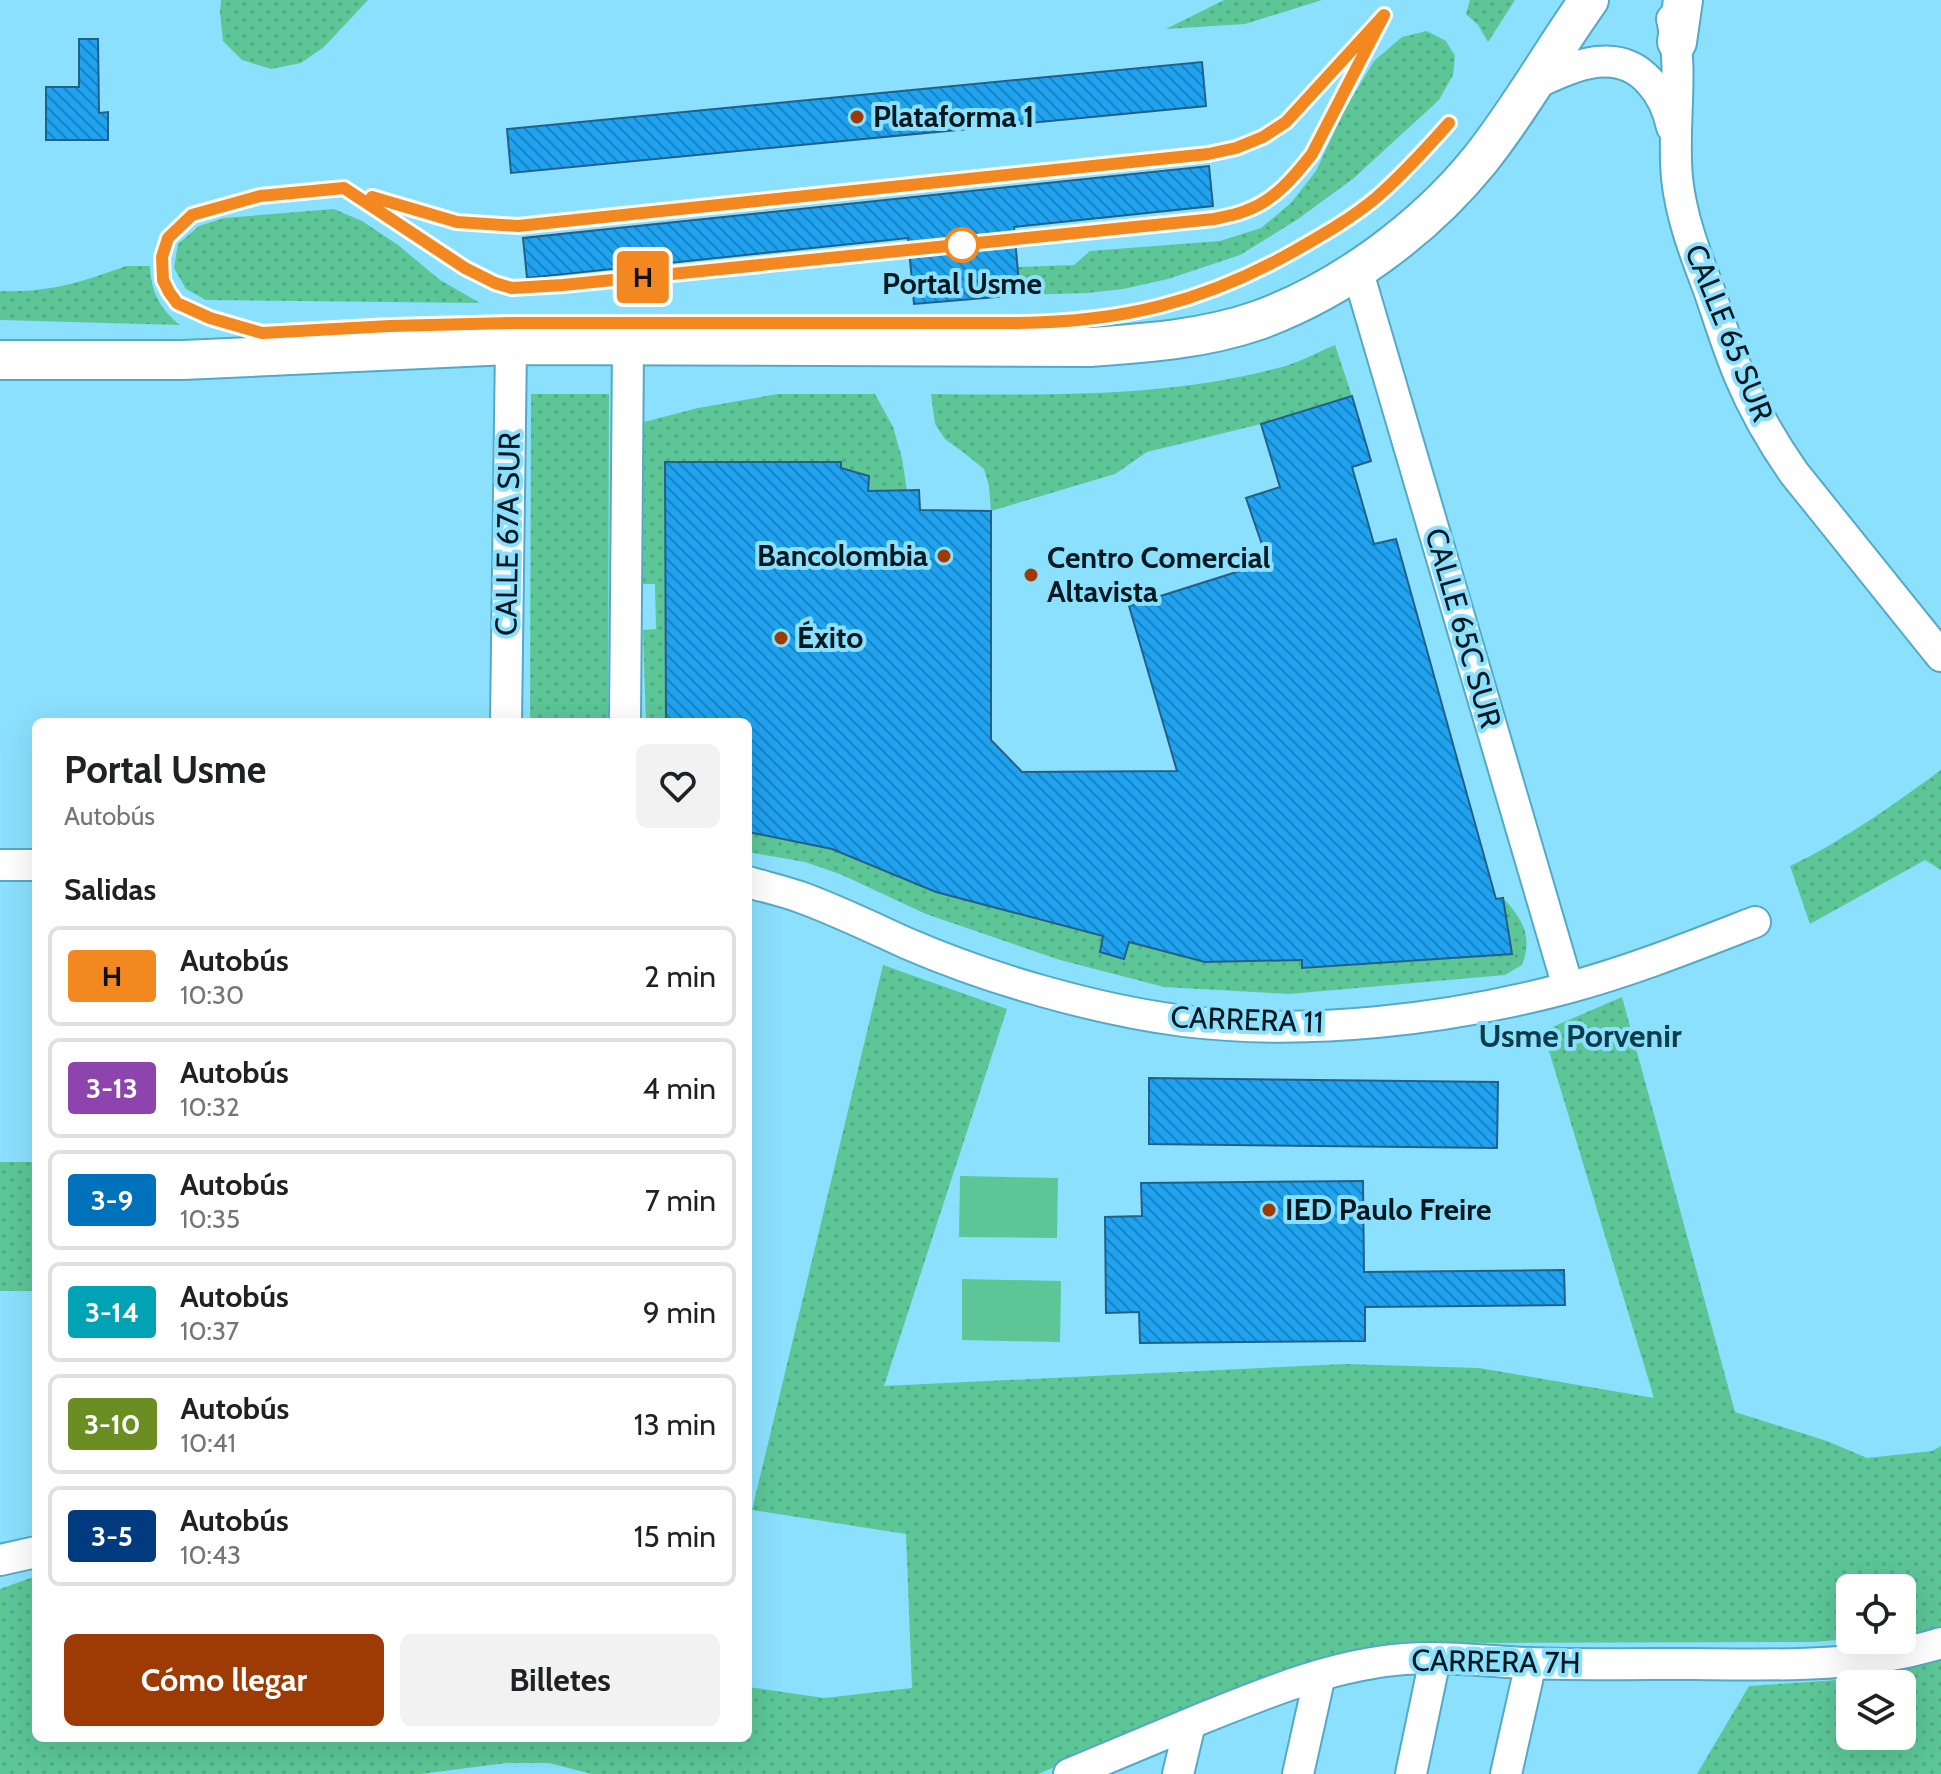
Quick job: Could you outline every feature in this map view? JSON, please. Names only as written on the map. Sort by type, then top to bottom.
[{"type":"main road","points":[[0,360],[183,360],[511,345],[1091,347],[1154,342],[1208,333],[1259,320],[1304,300],[1357,269],[1400,238],[1461,183],[1512,118],[1589,0]]},
{"type":"main road","points":[[1677,42],[1683,0]]},
{"type":"street","name":"CALLE 65 SUR","points":[[1664,0],[1677,42],[1676,144],[1680,203],[1740,377],[1776,446],[1794,473],[1941,656]]},
{"type":"street","name":"CALLE 65 SUR","points":[[1534,84],[1582,65],[1605,60],[1622,61],[1642,72],[1660,92],[1669,112],[1676,144]]},
{"type":"street","name":"CALLE 65C SUR","points":[[1357,269],[1568,987]]},
{"type":"street","name":"CALLE 67A SUR","points":[[506,718],[511,345]]},
{"type":"street","points":[[625,718],[628,346]]},
{"type":"street","points":[[0,865],[32,865]]},
{"type":"street","name":"CARRERA 11","points":[[752,883],[801,897],[906,943],[996,977],[1090,1003],[1184,1021],[1279,1026],[1374,1022],[1468,1009],[1568,987],[1672,954],[1755,922]]},
{"type":"street","points":[[0,1560],[32,1553]]},
{"type":"street","name":"CARRERA 7H","points":[[1069,1774],[1261,1694],[1320,1675],[1405,1659],[1531,1663],[1821,1664],[1885,1657],[1941,1643]]},
{"type":"street","points":[[1411,1774],[1435,1659]]},
{"type":"street","points":[[1506,1774],[1531,1663]]},
{"type":"street","points":[[1298,1774],[1320,1675]]},
{"type":"street","points":[[1178,1774],[1190,1724]]},
{"type":"green space","points":[[221,0],[368,0],[324,47],[301,63],[271,69],[242,60],[223,41]]},
{"type":"green space","points":[[1224,0],[1322,0],[1245,24],[1166,29]]},
{"type":"green space","points":[[1470,0],[1515,0],[1488,42],[1478,25],[1466,14]]},
{"type":"green space","points":[[1427,31],[1446,41],[1455,56],[1453,75],[1439,100],[1354,178],[1298,219],[1240,255],[1168,279],[1087,293],[1020,295],[1018,267],[1074,265],[1090,251],[1220,241],[1261,228],[1291,203],[1316,171],[1344,111],[1374,61],[1402,37]]},
{"type":"green space","points":[[334,209],[362,221],[398,245],[440,280],[480,303],[206,300],[186,289],[174,268],[178,244],[199,226],[224,218]]},
{"type":"green space","points":[[126,266],[150,266],[158,299],[180,325],[0,320],[0,291],[64,285]]},
{"type":"green space","points":[[1335,345],[1352,396],[1261,424],[1147,452],[1115,474],[991,511],[984,469],[945,439],[935,424],[931,394],[1106,393],[1192,385],[1278,368]]},
{"type":"green space","points":[[531,394],[609,394],[608,718],[530,718]]},
{"type":"green space","points":[[778,394],[875,394],[893,427],[907,491],[868,491],[869,476],[841,468],[840,462],[665,463],[666,718],[646,718],[643,630],[656,629],[655,584],[643,584],[644,422],[698,408]]},
{"type":"green space","points":[[1941,770],[1941,870],[1925,860],[1810,924],[1790,866],[1848,834]]},
{"type":"green space","points":[[752,833],[832,849],[936,892],[1103,936],[1100,952],[1124,959],[1129,942],[1205,962],[1302,960],[1303,968],[1511,954],[1503,898],[1521,921],[1526,937],[1525,955],[1522,965],[1505,975],[1289,994],[1164,987],[1060,960],[926,914],[840,874],[805,862],[752,853]]},
{"type":"green space","points":[[883,965],[1007,1009],[884,1386],[1345,1364],[1479,1368],[1654,1398],[1543,1031],[1622,997],[1735,1412],[1827,1441],[1867,1458],[1932,1451],[1941,1446],[1941,1630],[1916,1634],[1916,1574],[1836,1574],[1836,1640],[1425,1643],[1364,1651],[1224,1696],[1038,1774],[592,1774],[549,1763],[506,1763],[420,1774],[0,1774],[0,1589],[32,1577],[32,1742],[752,1742],[752,1688],[824,1698],[912,1688],[906,1534],[752,1510]]},
{"type":"green space","points":[[0,1162],[32,1162],[32,1291],[0,1291]]},
{"type":"green space","points":[[960,1176],[1058,1178],[1057,1238],[959,1237]]},
{"type":"green space","points":[[962,1279],[1061,1281],[1060,1342],[962,1340]]},
{"type":"green space","points":[[1941,1660],[1941,1774],[1697,1774],[1749,1686],[1836,1680],[1836,1750],[1916,1750],[1916,1670],[1895,1670]]},
{"type":"building","points":[[79,39],[98,39],[99,113],[108,112],[108,140],[46,140],[46,87],[79,87]]},
{"type":"building","name":"Plataforma 1","points":[[1202,62],[1206,106],[511,173],[507,129]]},
{"type":"building","name":"Portal Usme","points":[[1209,166],[1213,206],[1014,227],[1020,295],[914,304],[908,238],[527,278],[523,238]]},
{"type":"building","name":"Centro Comercial Altavista","points":[[1352,396],[1371,461],[1352,467],[1374,544],[1396,539],[1496,899],[1503,898],[1512,954],[1302,968],[1302,960],[1205,962],[1129,942],[1124,959],[1100,952],[1103,936],[936,892],[832,849],[752,833],[752,718],[666,718],[665,462],[841,462],[841,468],[869,476],[868,491],[919,490],[920,510],[991,511],[991,740],[1022,772],[1177,771],[1129,606],[1268,562],[1246,498],[1280,487],[1261,424]]},
{"type":"building","points":[[1149,1078],[1498,1082],[1497,1148],[1149,1144]]},
{"type":"building","points":[[1363,1181],[1364,1272],[1564,1270],[1565,1305],[1365,1307],[1365,1341],[1140,1343],[1139,1312],[1106,1313],[1105,1217],[1142,1216],[1141,1183]]},
{"type":"bus line","name":"H","points":[[372,197],[457,222],[518,226],[1208,154],[1236,148],[1263,137],[1286,122],[1384,15],[1312,154],[1297,174],[1274,196],[1247,211],[1214,219],[512,288],[465,268],[344,188],[260,196],[192,215],[168,238],[162,257],[163,280],[177,303],[210,318],[262,333],[511,323],[1017,323],[1080,320],[1178,302],[1266,267],[1344,223],[1376,198],[1449,123]]},
{"type":"place","name":"Plataforma 1","points":[[857,117]]},
{"type":"place","name":"Portal Usme","points":[[962,245]]},
{"type":"place","name":"Bancolombia","points":[[944,556]]},
{"type":"place","name":"Centro Comercial Altavista","points":[[1031,575]]},
{"type":"place","name":"Éxito","points":[[781,638]]},
{"type":"place","name":"IED Paulo Freire","points":[[1269,1210]]},
{"type":"district","name":"Usme Porvenir","points":[[1580,1036]]}]
